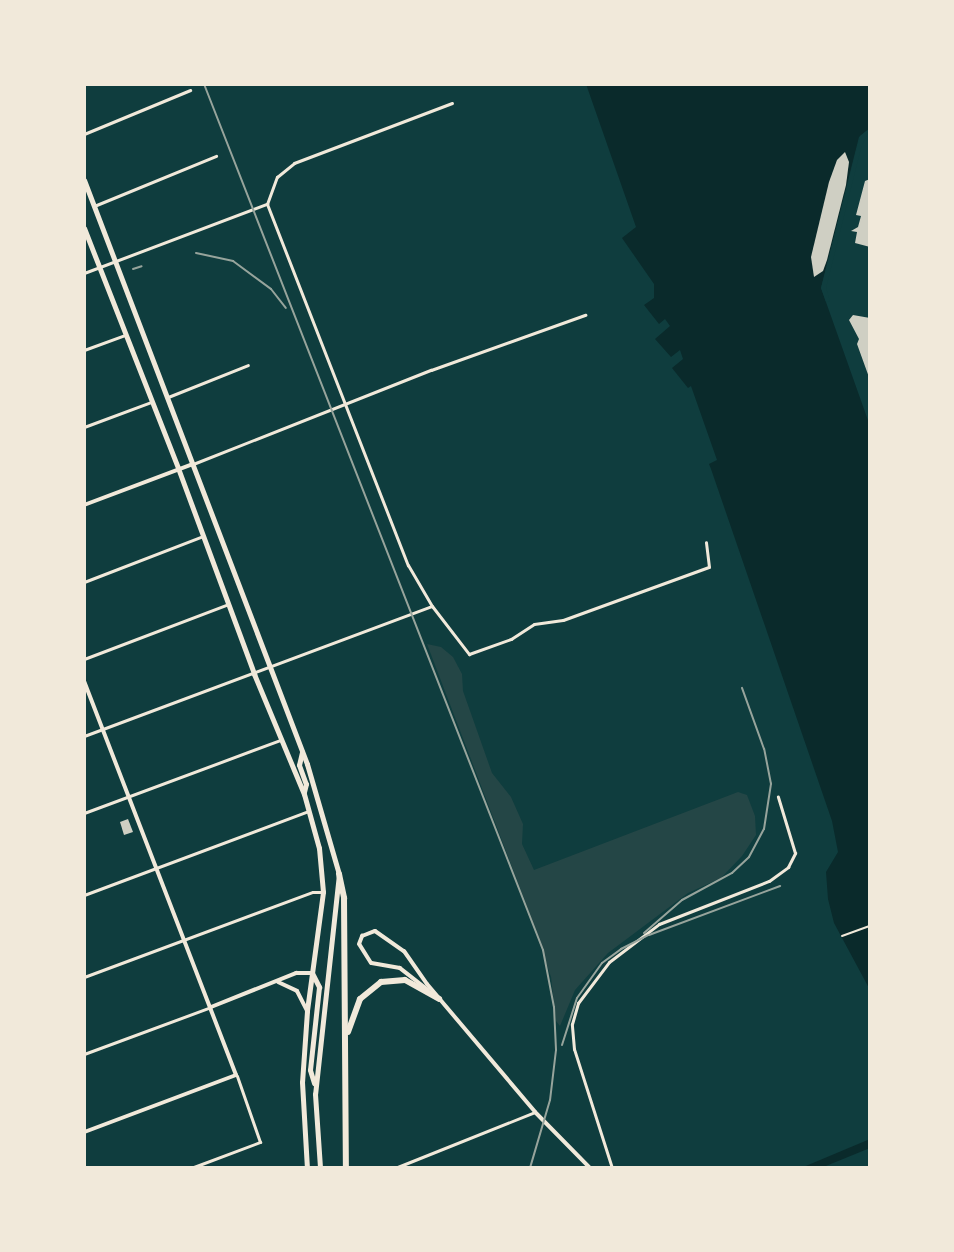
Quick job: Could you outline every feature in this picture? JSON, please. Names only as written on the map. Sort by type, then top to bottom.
[{"type":"highway","points":[[339,874],[344,898],[346,1168]]},
{"type":"highway","points":[[347,1040],[360,999],[381,982],[405,980],[439,999]]},
{"type":"main road","points":[[84,180],[303,751],[339,874],[316,1088],[320,1168]]},
{"type":"main road","points":[[84,228],[254,674],[304,794],[319,848],[323,892],[307,1011],[302,1082],[307,1168]]},
{"type":"main road","points":[[303,751],[299,765],[306,784],[304,794]]},
{"type":"main road","points":[[312,973],[319,987],[310,1070],[316,1088]]},
{"type":"street","points":[[84,134],[190,90]]},
{"type":"street","points":[[452,103],[294,163],[277,177],[267,204],[408,565],[432,606],[469,654],[511,639],[534,624],[563,620],[709,567],[706,542]]},
{"type":"street","points":[[94,206],[216,156]]},
{"type":"street","points":[[84,273],[267,204]]},
{"type":"street","points":[[84,505],[585,315]]},
{"type":"street","points":[[84,350],[125,335]]},
{"type":"street","points":[[168,397],[248,365]]},
{"type":"street","points":[[84,427],[151,402]]},
{"type":"street","points":[[84,582],[203,536]]},
{"type":"street","points":[[84,659],[229,604]]},
{"type":"street","points":[[84,736],[432,606]]},
{"type":"street","points":[[84,681],[260,1142],[191,1168]]},
{"type":"street","points":[[84,813],[280,740]]},
{"type":"street","points":[[612,1168],[574,1049],[572,1024],[578,1003],[609,962],[659,924],[769,881],[788,867],[795,853],[778,797]]},
{"type":"street","points":[[84,895],[309,811]]},
{"type":"street","points":[[84,977],[313,892],[323,892]]},
{"type":"street","points":[[439,999],[400,968],[371,963],[359,944],[362,936],[375,931],[390,938],[404,951],[439,999],[535,1112],[590,1168]]},
{"type":"street","points":[[84,1054],[296,973],[312,973]]},
{"type":"street","points":[[276,981],[297,991],[307,1011]]},
{"type":"street","points":[[84,1132],[236,1075]]},
{"type":"street","points":[[395,1168],[535,1112]]},
{"type":"path","points":[[842,936],[870,926]]},
{"type":"shaded area","points":[[586,84],[870,84],[870,128],[859,137],[821,288],[870,426],[870,990],[834,923],[826,872],[838,852],[832,821],[709,464],[717,460],[691,386],[688,388],[672,368],[683,359],[680,350],[671,357],[655,339],[670,326],[665,319],[659,324],[644,305],[654,298],[654,284],[622,238],[636,227]]},
{"type":"shaded area","points":[[427,644],[441,647],[453,657],[462,674],[463,691],[492,773],[511,797],[523,824],[522,844],[534,870],[738,792],[747,795],[755,816],[756,835],[742,856],[721,878],[688,893],[608,953],[575,990],[560,1026],[556,1021],[551,977],[528,909]]},
{"type":"shaded area","points":[[870,1139],[870,1148],[821,1168],[801,1168]]},
{"type":"pier","points":[[870,128],[861,148],[826,288],[830,301],[826,302],[821,288],[860,136]]},
{"type":"building","points":[[845,152],[849,162],[846,185],[827,260],[823,271],[814,277],[811,257],[829,182],[837,160]]},
{"type":"building","points":[[870,179],[870,247],[855,243],[857,232],[851,231],[858,227],[861,216],[856,215],[865,181]]},
{"type":"building","points":[[853,315],[870,318],[870,380],[857,344],[859,339],[849,320]]},
{"type":"building","points":[[128,819],[133,832],[124,835],[120,822]]},
{"type":"railway","points":[[204,84],[543,950],[554,1007],[556,1050],[550,1100],[530,1168]]},
{"type":"railway","points":[[196,253],[233,261],[271,289],[286,308]]},
{"type":"railway","points":[[133,269],[142,266]]},
{"type":"railway","points":[[644,933],[682,900],[732,873],[749,857],[764,829],[771,784],[764,749],[742,688]]},
{"type":"railway","points":[[562,1045],[577,998],[602,963],[621,949],[649,935],[780,886]]}]
